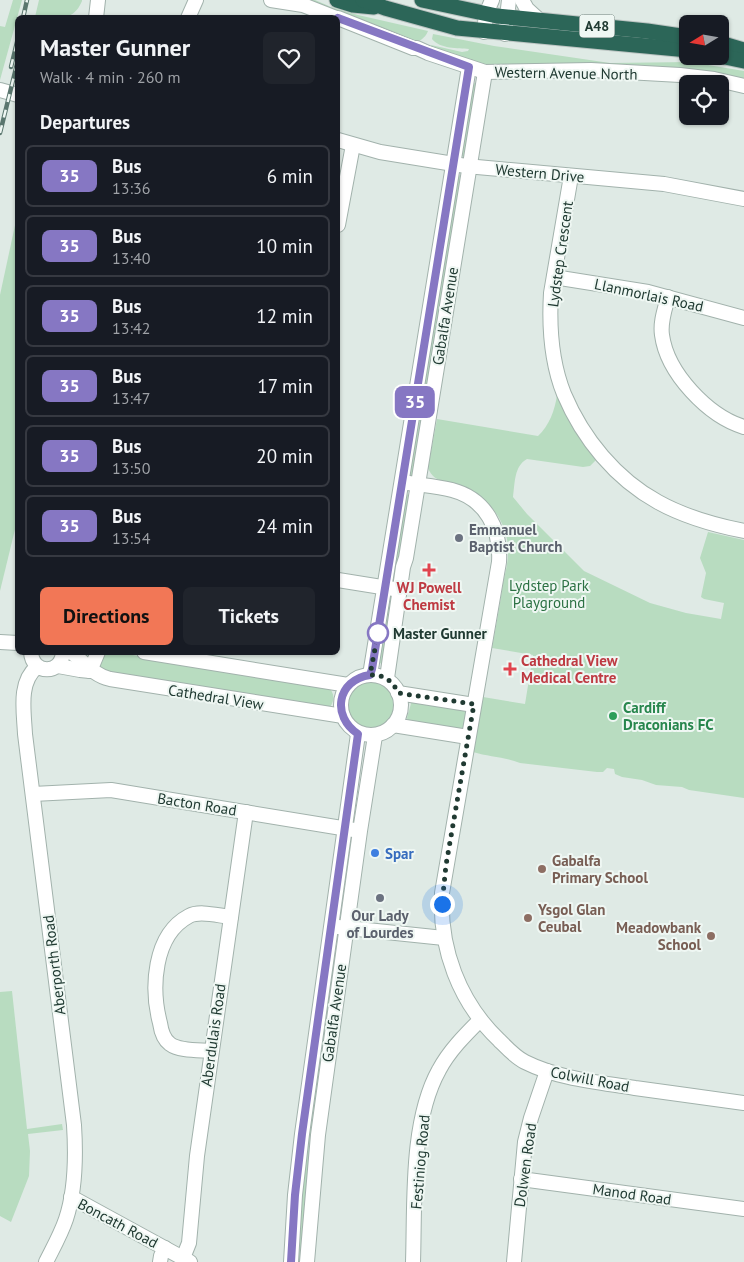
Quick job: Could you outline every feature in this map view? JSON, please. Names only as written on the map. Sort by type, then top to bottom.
[{"type":"highway","points":[[338,0],[353,5],[385,8]]},
{"type":"highway","name":"A48","points":[[363,0],[457,28],[679,49]]},
{"type":"highway","name":"A48","points":[[422,0],[489,7],[507,17],[679,36]]},
{"type":"highway","points":[[729,46],[744,50]]},
{"type":"highway","points":[[729,58],[744,61]]},
{"type":"street","points":[[96,15],[98,0]]},
{"type":"street","points":[[189,15],[196,0]]},
{"type":"street","name":"Western Avenue North","points":[[271,0],[303,5],[329,15]]},
{"type":"street","points":[[505,34],[509,0]]},
{"type":"street","points":[[522,0],[527,9],[539,20]]},
{"type":"street","points":[[484,32],[489,7]]},
{"type":"street","name":"Western Avenue North","points":[[340,19],[413,48],[420,48],[486,72],[591,70],[670,75],[714,80],[744,86]]},
{"type":"street","name":"Gabalfa Avenue","points":[[387,678],[392,589],[402,482],[469,67]]},
{"type":"street","name":"Gabalfa Avenue","points":[[370,675],[417,484],[486,72]]},
{"type":"street","points":[[0,90],[15,94]]},
{"type":"street","name":"Western Drive","points":[[340,141],[353,146],[380,152],[470,167],[664,184],[744,199]]},
{"type":"street","points":[[340,214],[353,146]]},
{"type":"street","name":"Lydstep Crescent","points":[[571,176],[551,293],[553,346],[564,394],[580,424],[604,458],[627,481],[658,502],[701,521],[744,531]]},
{"type":"street","name":"Llanmorlais Road","points":[[554,276],[636,289],[744,318]]},
{"type":"street","points":[[668,297],[662,322],[662,333],[670,360],[677,373],[692,391],[714,410],[729,421],[744,427]]},
{"type":"street","name":"Colwill Road","points":[[402,482],[451,490],[470,498],[485,510],[498,536],[499,562],[443,882],[444,938],[459,984],[468,1002],[480,1020],[514,1055],[523,1061],[547,1070],[590,1082],[744,1103]]},
{"type":"street","points":[[340,580],[392,589]]},
{"type":"street","points":[[0,642],[15,643]]},
{"type":"street","points":[[31,655],[37,667]]},
{"type":"street","name":"Cathedral View","points":[[75,655],[84,662],[90,671]]},
{"type":"street","points":[[90,671],[97,655]]},
{"type":"street","points":[[163,655],[348,685]]},
{"type":"street","name":"Cathedral View","points":[[37,667],[50,670],[60,659],[80,670],[90,671],[110,679],[343,716]]},
{"type":"street","name":"Aberporth Road","points":[[37,667],[30,672],[26,682],[24,701],[25,734],[74,1125],[75,1164],[71,1198],[61,1231],[46,1262]]},
{"type":"street","points":[[370,675],[387,678],[392,683],[398,693],[401,707],[400,715],[393,725],[385,732],[374,736],[358,734],[346,723],[341,708],[341,699],[348,685],[358,678],[370,675]]},
{"type":"street","points":[[398,693],[474,704]]},
{"type":"street","points":[[393,725],[468,737]]},
{"type":"street","name":"Gabalfa Avenue","points":[[353,829],[358,734]]},
{"type":"street","name":"Gabalfa Avenue","points":[[291,1262],[295,1195],[302,1134],[339,927],[353,829],[374,736]]},
{"type":"street","name":"Bacton Road","points":[[33,794],[111,790],[353,829]]},
{"type":"street","name":"Aberdulais Road","points":[[187,1260],[197,1156],[246,812]]},
{"type":"street","points":[[211,1051],[176,1047],[166,1041],[157,1013],[155,978],[168,936],[183,919],[191,914],[199,913],[231,917]]},
{"type":"street","points":[[339,927],[444,938]]},
{"type":"street","name":"Gabalfa Avenue","points":[[307,1262],[339,927]]},
{"type":"street","name":"Festiniog Road","points":[[413,1262],[418,1154],[423,1112],[438,1071],[449,1054],[480,1020]]},
{"type":"street","name":"Dolwen Road","points":[[514,1262],[525,1142],[547,1070]]},
{"type":"street","name":"Manod Road","points":[[521,1179],[744,1209]]},
{"type":"street","name":"Boncath Road","points":[[71,1198],[187,1260]]},
{"type":"street","name":"Boncath Road","points":[[160,1262],[165,1248]]},
{"type":"green space","points":[[13,0],[22,0],[18,15],[15,15],[15,25],[0,80],[0,26],[5,27]]},
{"type":"green space","points":[[39,0],[82,0],[74,13],[70,15],[35,15]]},
{"type":"green space","points":[[284,0],[315,0],[358,15],[428,31],[423,38],[412,44],[340,19],[340,15],[328,15]]},
{"type":"green space","points":[[433,34],[494,46],[610,63],[679,62],[679,65],[708,65],[744,71],[744,85],[729,84],[729,75],[679,75],[679,81],[491,69],[431,47],[431,45],[462,52],[469,49],[440,45],[432,39]]},
{"type":"green space","points":[[472,84],[476,84],[465,157],[461,156]]},
{"type":"green space","points":[[456,176],[462,177],[415,473],[410,477],[408,475]]},
{"type":"green space","points":[[15,225],[15,529],[0,591],[0,295]]},
{"type":"green space","name":"Lydstep Park Playground","points":[[557,395],[583,443],[596,460],[590,466],[583,467],[527,459],[517,470],[513,497],[527,514],[584,571],[650,603],[686,613],[721,619],[724,603],[701,597],[706,573],[700,558],[708,532],[744,540],[744,798],[689,790],[682,787],[656,785],[642,780],[622,777],[615,774],[614,769],[607,768],[603,772],[597,772],[520,763],[472,751],[483,697],[525,704],[533,655],[492,648],[508,560],[506,535],[499,518],[487,502],[472,490],[458,484],[438,480],[428,468],[437,419],[538,436],[551,417]]},
{"type":"green space","points":[[404,494],[412,495],[399,572],[391,570]]},
{"type":"green space","points":[[389,597],[392,597],[383,664],[379,663]]},
{"type":"green space","points":[[453,629],[479,633],[477,640],[451,636]]},
{"type":"green space","points":[[102,655],[133,655],[327,686],[332,692],[333,701],[327,710],[118,677],[99,669]]},
{"type":"green space","points":[[371,679],[381,681],[389,687],[395,695],[397,705],[395,715],[389,723],[381,729],[371,731],[361,729],[353,723],[347,715],[345,705],[347,695],[353,687],[361,681]]},
{"type":"green space","points":[[412,700],[463,708],[466,714],[464,727],[459,731],[408,722],[407,718]]},
{"type":"green space","points":[[332,951],[340,952],[303,1261],[295,1260],[301,1181]]},
{"type":"green space","points":[[12,991],[27,1129],[62,1124],[63,1130],[28,1134],[30,1151],[29,1176],[11,1222],[0,1216],[0,992]]},
{"type":"railway","points":[[24,15],[27,0]]},
{"type":"railway","points":[[11,67],[15,50]]},
{"type":"railway","points":[[0,133],[15,72]]},
{"type":"bus line","name":"35","points":[[291,1262],[295,1195],[302,1134],[358,734],[346,723],[341,708],[341,699],[348,685],[358,678],[370,675],[372,669],[469,67],[428,53],[420,48],[413,48],[340,19]]},
{"type":"place","name":"Emmanuel Baptist Church","points":[[459,538]]},
{"type":"place","name":"WJ Powell Chemist","points":[[429,570]]},
{"type":"place","name":"Master Gunner","points":[[378,633]]},
{"type":"place","name":"Cathedral View Medical Centre","points":[[510,669]]},
{"type":"place","name":"Cardiff Draconians FC","points":[[613,716]]},
{"type":"place","name":"Spar","points":[[375,853]]},
{"type":"place","name":"Gabalfa Primary School","points":[[542,869]]},
{"type":"place","name":"Our Lady of Lourdes","points":[[380,898]]},
{"type":"place","name":"Ysgol Glan Ceubal","points":[[528,918]]},
{"type":"place","name":"Meadowbank School","points":[[711,936]]},
{"type":"route","points":[[378,633],[370,675],[387,678],[398,693],[474,704],[446,865],[442,904]]}]
